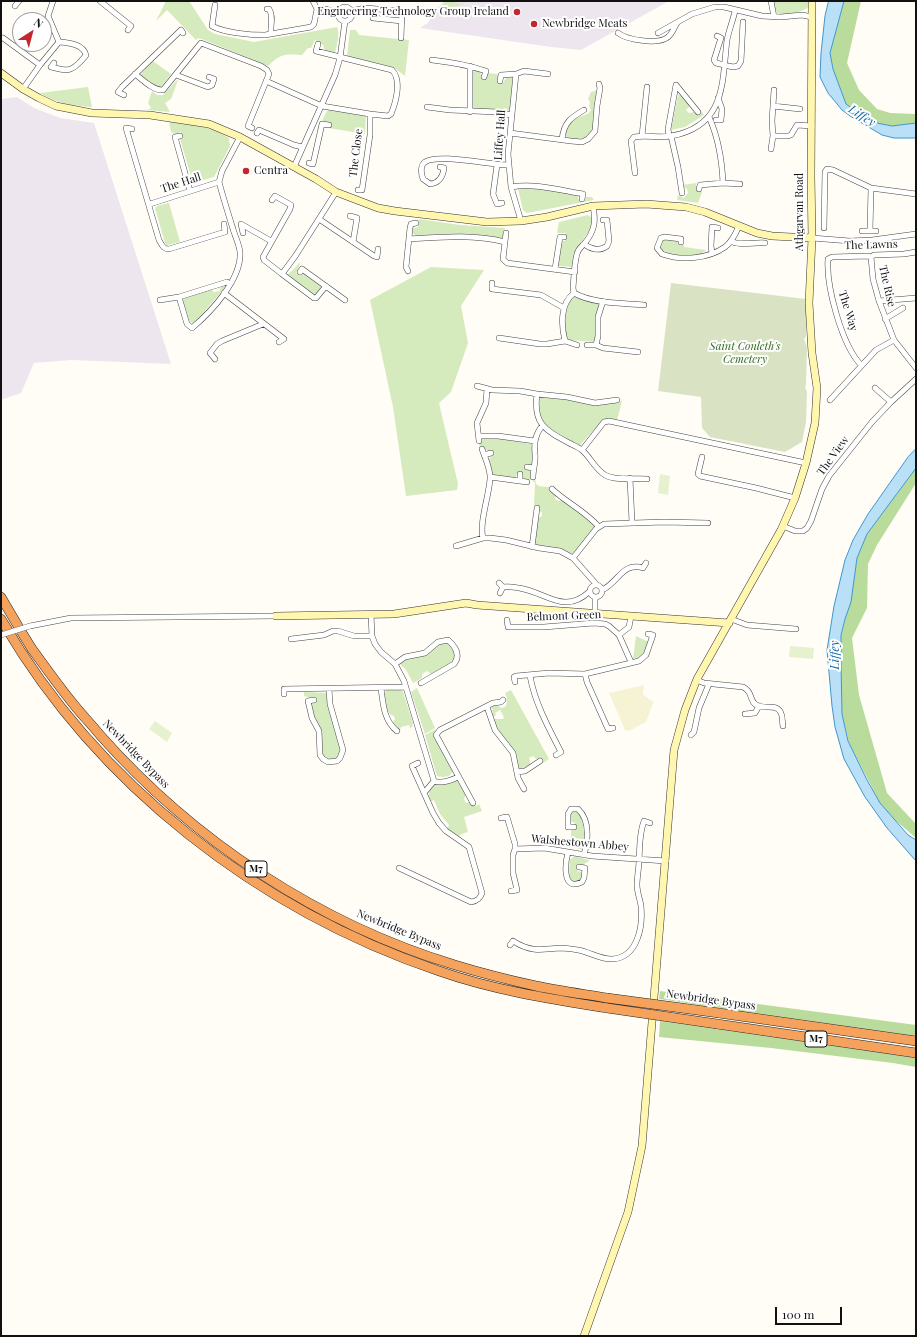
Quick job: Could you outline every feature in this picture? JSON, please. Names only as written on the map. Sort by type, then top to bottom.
[{"type":"highway","name":"Newbridge Bypass","points":[[1,597],[32,648],[76,708],[125,763],[167,803],[220,845],[267,877],[311,903],[358,927],[455,965],[537,986],[607,998],[916,1041]]},
{"type":"highway","name":"Newbridge Bypass","points":[[1,620],[23,655],[66,713],[118,771],[155,806],[212,853],[259,886],[306,913],[355,938],[440,972],[536,997],[916,1053]]},
{"type":"main road","name":"Athgarvan Road","points":[[584,1336],[628,1212],[642,1146],[674,750],[685,710],[697,680],[783,526],[795,498],[806,463],[815,423],[817,388],[812,353],[809,303],[812,238],[812,1]]},
{"type":"main road","points":[[1,73],[23,89],[56,106],[92,113],[150,116],[209,124],[240,137],[336,192],[378,208],[487,222],[521,221],[547,217],[593,206],[646,204],[686,207],[705,212],[758,233],[772,236],[812,238]]},
{"type":"main road","points":[[276,616],[394,614],[466,603],[631,616],[730,621]]},
{"type":"street","points":[[15,6],[19,1]]},
{"type":"street","points":[[53,1],[48,16],[59,42]]},
{"type":"street","points":[[100,1],[131,26],[128,30]]},
{"type":"street","points":[[215,5],[211,25],[213,27],[258,35],[312,26],[315,22],[318,9],[312,1]]},
{"type":"street","points":[[771,1],[774,17]]},
{"type":"street","points":[[658,33],[692,14],[707,9],[724,7],[762,16],[774,17],[802,15],[812,17]]},
{"type":"street","points":[[345,21],[340,19],[339,13],[340,10],[344,8],[350,9],[351,11],[365,8],[402,11],[401,38]]},
{"type":"street","points":[[267,9],[272,14],[270,27],[271,34]]},
{"type":"street","points":[[318,9],[325,9],[339,13]]},
{"type":"street","points":[[635,173],[632,141],[634,137],[670,136],[687,131],[703,122],[708,117],[718,98],[723,84],[728,38],[735,10]]},
{"type":"street","points":[[345,21],[351,18],[351,11]]},
{"type":"street","points":[[373,18],[402,21]]},
{"type":"street","points":[[294,167],[335,76],[340,58],[345,21]]},
{"type":"street","points":[[618,33],[623,37],[631,39],[651,41],[666,39],[677,22]]},
{"type":"street","points":[[716,36],[721,38],[714,60],[716,63],[733,66],[739,64],[741,61],[743,22]]},
{"type":"street","points":[[736,29],[742,30]]},
{"type":"street","points":[[124,95],[118,92],[181,30],[183,33]]},
{"type":"street","points":[[3,38],[40,65]]},
{"type":"street","points":[[54,63],[51,67],[69,70],[74,68],[86,55],[83,49],[77,46],[59,42]]},
{"type":"street","points":[[23,89],[59,42]]},
{"type":"street","points":[[135,74],[160,91],[163,90],[201,42],[261,66],[268,70],[269,74],[248,126],[252,128]]},
{"type":"street","name":"The Close","points":[[266,81],[322,106],[370,114],[388,116],[392,114],[397,86],[396,74],[392,70],[316,51],[318,44]]},
{"type":"street","points":[[432,60],[470,66],[486,71],[484,77]]},
{"type":"street","points":[[470,66],[470,112]]},
{"type":"street","points":[[500,81],[501,75],[516,74],[524,71],[548,74]]},
{"type":"street","name":"Liffey Hall","points":[[516,74],[511,115],[508,164],[511,187],[521,221]]},
{"type":"street","points":[[176,75],[211,87],[214,79],[209,77]]},
{"type":"street","points":[[510,133],[582,142],[588,140],[595,131],[600,88],[599,84]]},
{"type":"street","points":[[682,193],[678,167],[668,129],[676,85],[698,112]]},
{"type":"street","points":[[642,136],[647,87]]},
{"type":"street","points":[[771,149],[774,136],[772,129],[774,90]]},
{"type":"street","points":[[716,120],[721,120],[722,109],[718,98]]},
{"type":"street","points":[[773,106],[797,110]]},
{"type":"street","points":[[689,111],[694,107]]},
{"type":"street","points":[[427,108],[470,112],[497,112],[511,115]]},
{"type":"street","points":[[562,139],[563,132],[568,121],[584,110]]},
{"type":"street","name":"The Close","points":[[358,190],[362,190],[370,135],[370,114]]},
{"type":"street","points":[[708,117],[720,149],[723,183]]},
{"type":"street","points":[[309,163],[313,164],[322,124],[329,125]]},
{"type":"street","points":[[774,136],[788,136],[793,133],[797,125],[812,126]]},
{"type":"street","points":[[132,128],[126,128],[162,247],[169,250],[225,232],[224,224]]},
{"type":"street","points":[[257,133],[259,130],[302,147]]},
{"type":"street","points":[[180,136],[175,137],[190,191]]},
{"type":"street","points":[[178,297],[187,324],[192,328],[208,312],[234,279],[240,251],[219,182],[222,171],[240,137]]},
{"type":"street","points":[[307,140],[318,144]]},
{"type":"street","points":[[440,167],[444,168],[443,174],[437,182],[430,184],[423,179],[421,170],[423,163],[439,158],[497,165],[508,164]]},
{"type":"street","points":[[497,165],[493,194],[497,204],[502,204]]},
{"type":"street","points":[[824,228],[825,172],[827,169],[830,168],[871,188],[916,194]]},
{"type":"street","name":"The Hall","points":[[150,204],[219,182]]},
{"type":"street","points":[[699,189],[700,185],[723,183],[740,184]]},
{"type":"street","points":[[511,187],[528,185],[541,186],[583,194],[582,199]]},
{"type":"street","points":[[870,231],[871,188]]},
{"type":"street","points":[[282,274],[296,255],[336,192]]},
{"type":"street","points":[[272,200],[275,196],[290,204],[291,207],[263,257],[264,260],[314,298],[316,298],[326,286]]},
{"type":"street","points":[[818,198],[825,198]]},
{"type":"street","points":[[565,341],[564,308],[570,296],[574,293],[577,254],[579,248],[584,244],[595,227],[593,206]]},
{"type":"street","points":[[350,216],[357,218],[353,242]]},
{"type":"street","points":[[319,219],[377,257],[378,249]]},
{"type":"street","points":[[584,244],[599,250],[607,246],[609,241],[607,220],[603,220]]},
{"type":"street","points":[[408,271],[406,267],[411,224],[416,223]]},
{"type":"street","points":[[243,233],[241,224],[272,241]]},
{"type":"street","points":[[681,242],[681,239],[661,238],[657,248],[662,254],[678,258],[688,258],[712,253],[726,246],[731,241],[739,226]]},
{"type":"street","points":[[712,253],[712,228],[718,228]]},
{"type":"street","points":[[862,231],[876,231]]},
{"type":"street","points":[[506,233],[503,259],[507,263],[575,272]]},
{"type":"street","points":[[812,238],[850,241],[916,234]]},
{"type":"street","points":[[409,239],[444,236],[505,242]]},
{"type":"street","points":[[555,269],[560,236],[564,237]]},
{"type":"street","points":[[731,241],[737,244],[754,242],[765,243]]},
{"type":"street","name":"The Lawns","points":[[828,259],[839,256],[871,257],[916,252]]},
{"type":"street","name":"The Rise","points":[[871,257],[873,279],[885,319],[894,340],[916,368]]},
{"type":"street","name":"The Way","points":[[828,259],[833,303],[853,353],[861,365]]},
{"type":"street","points":[[300,272],[302,269],[344,300]]},
{"type":"street","points":[[160,300],[215,288],[227,282]]},
{"type":"street","points":[[492,283],[492,289],[541,295],[564,308]]},
{"type":"street","points":[[224,293],[284,339],[279,342]]},
{"type":"street","points":[[574,293],[587,298],[603,301],[644,306]]},
{"type":"street","points":[[879,301],[916,298]]},
{"type":"street","points":[[596,346],[598,336],[598,317],[603,301]]},
{"type":"street","name":"The Rise","points":[[885,319],[903,308]]},
{"type":"street","points":[[215,359],[210,353],[217,344],[263,324]]},
{"type":"street","points":[[499,338],[540,344],[565,341],[577,345]]},
{"type":"street","points":[[830,400],[835,390],[876,350],[894,340]]},
{"type":"street","points":[[587,345],[638,352]]},
{"type":"street","name":"The View","points":[[783,526],[795,531],[803,531],[807,528],[811,521],[822,488],[829,476],[872,422],[916,379]]},
{"type":"street","points":[[477,386],[487,389],[520,391],[567,397],[595,403],[617,400]]},
{"type":"street","points":[[875,388],[891,402]]},
{"type":"street","points":[[487,389],[486,403],[477,423],[479,438],[498,436],[535,441]]},
{"type":"street","points":[[537,394],[536,402],[542,426],[553,434],[582,450],[595,467],[605,475],[616,479],[647,479]]},
{"type":"street","points":[[595,403],[596,396]]},
{"type":"street","points":[[582,450],[604,422],[621,427],[806,463]]},
{"type":"street","points":[[533,478],[535,441],[538,431],[542,426]]},
{"type":"street","points":[[482,449],[490,477],[482,534],[483,538]]},
{"type":"street","points":[[484,455],[491,453]]},
{"type":"street","points":[[702,457],[698,474],[700,476],[795,498]]},
{"type":"street","points":[[527,467],[533,468]]},
{"type":"street","points":[[520,474],[520,481]]},
{"type":"street","points":[[490,477],[527,482]]},
{"type":"street","points":[[630,478],[632,523]]},
{"type":"street","points":[[552,489],[557,497],[589,517],[598,527]]},
{"type":"street","points":[[532,546],[538,514],[537,508]]},
{"type":"street","points":[[573,558],[598,527],[610,523],[697,520],[708,523]]},
{"type":"street","points":[[456,546],[483,538],[506,540],[560,551],[573,558],[596,584],[600,586],[602,590]]},
{"type":"street","points":[[595,597],[600,595],[602,590],[609,586],[622,572],[628,568],[640,566],[644,568]]},
{"type":"street","points":[[500,593],[501,585],[522,588],[566,603],[578,601],[589,592],[591,586],[596,584]]},
{"type":"street","points":[[589,592],[591,596],[595,597]]},
{"type":"street","points":[[595,597],[595,613]]},
{"type":"street","points":[[371,614],[372,636],[375,644],[381,652],[395,664],[405,687],[434,781]]},
{"type":"street","points":[[1,635],[30,626],[71,618],[276,616]]},
{"type":"street","points":[[631,616],[630,627],[619,635],[631,662]]},
{"type":"street","name":"Belmont Green","points":[[507,620],[508,627],[604,624],[615,630],[619,635]]},
{"type":"street","points":[[730,621],[747,625],[796,629]]},
{"type":"street","points":[[291,638],[324,635],[333,631],[354,636],[372,636]]},
{"type":"street","points":[[515,682],[514,677],[549,673],[585,674],[639,661],[646,655],[653,635],[648,634]]},
{"type":"street","points":[[395,664],[405,657],[425,653],[438,642],[448,640],[456,649],[458,654],[457,660],[454,664],[427,676],[421,682]]},
{"type":"street","points":[[585,674],[608,730],[613,728]]},
{"type":"street","points":[[530,676],[532,687],[541,713],[561,752],[556,755]]},
{"type":"street","points":[[697,680],[709,684],[743,687],[750,693],[754,703],[758,706],[773,707],[778,710],[782,715],[783,726]]},
{"type":"street","points":[[691,735],[694,732],[699,708],[709,684]]},
{"type":"street","points":[[284,694],[284,689],[405,687]]},
{"type":"street","points":[[381,688],[382,701],[391,719],[390,726],[397,731]]},
{"type":"street","points":[[314,700],[308,701],[312,718],[319,732],[320,755],[328,762],[337,761],[343,750],[330,704],[329,689]]},
{"type":"street","points":[[470,801],[436,735],[440,730],[493,703],[502,703]]},
{"type":"street","points":[[745,714],[755,713],[758,706]]},
{"type":"street","points":[[487,707],[495,730],[513,753],[517,772],[524,789]]},
{"type":"street","points":[[531,758],[535,764]]},
{"type":"street","points":[[517,772],[525,770],[540,761]]},
{"type":"street","points":[[399,868],[471,902],[478,900],[482,893],[469,847],[446,831],[433,812],[412,766],[418,763]]},
{"type":"street","points":[[434,781],[451,781],[458,777]]},
{"type":"street","points":[[424,793],[434,781]]},
{"type":"street","points":[[574,827],[568,827],[568,814],[571,809],[578,809],[582,813],[587,824],[586,849],[584,855]]},
{"type":"street","points":[[501,818],[507,817],[512,832],[515,849],[513,855],[513,873],[517,890],[511,892]]},
{"type":"street","points":[[510,945],[514,941],[522,947],[531,949],[546,950],[562,948],[579,950],[606,959],[622,957],[632,949],[637,942],[640,930],[641,906],[637,886],[642,826],[644,821],[650,823]]},
{"type":"street","name":"Walshestown Abbey","points":[[515,849],[544,848],[584,855],[666,860]]},
{"type":"street","points":[[568,852],[566,863],[567,878],[571,884],[575,885],[582,882],[584,878],[585,868],[579,867]]},
{"type":"shaded area","points":[[445,1],[669,1],[581,50],[420,28],[429,22],[430,18],[438,7]]},
{"type":"shaded area","points":[[17,97],[34,108],[60,118],[94,123],[171,364],[72,360],[34,363],[21,393],[1,400],[1,99]]},
{"type":"shaded area","points":[[644,685],[643,694],[650,700],[654,701],[646,722],[629,731],[625,730],[609,693]]},
{"type":"green space","points":[[166,1],[189,1],[208,30],[215,34],[254,42],[337,27],[338,36],[335,53],[325,51],[323,45],[315,40],[311,48],[308,48],[302,55],[283,55],[268,66],[202,39],[198,38],[196,40],[167,10],[156,21]]},
{"type":"green space","points":[[446,1],[457,1],[458,4],[469,1],[458,6],[438,8]]},
{"type":"green space","points":[[773,1],[809,1],[809,5],[806,9],[798,12],[780,14],[776,12]]},
{"type":"green space","points":[[844,1],[861,1],[847,63],[859,90],[877,109],[890,113],[916,114],[916,123],[892,126],[877,123],[871,117],[858,113],[846,104],[833,69],[830,53]]},
{"type":"green space","points":[[350,30],[356,30],[359,35],[409,40],[405,76],[393,67],[347,56]]},
{"type":"green space","points":[[153,61],[171,74],[160,88],[141,76],[141,74]]},
{"type":"green space","points":[[475,70],[480,72],[481,76],[486,78],[488,73],[498,74],[497,81],[503,83],[508,77],[513,78],[510,109],[508,111],[473,108],[473,72]]},
{"type":"green space","points":[[178,80],[171,99],[165,103],[170,112],[147,110],[151,108],[148,103],[152,91],[157,95],[163,95]]},
{"type":"green space","points":[[88,87],[92,107],[58,102],[40,93]]},
{"type":"green space","points":[[598,90],[594,109],[593,130],[586,137],[581,139],[571,139],[567,137],[565,134],[569,124],[576,118],[589,113],[591,110],[588,99],[591,92]]},
{"type":"green space","points":[[678,95],[681,95],[689,105],[686,110],[689,113],[694,112],[698,115],[702,112],[704,115],[685,127],[671,130]]},
{"type":"green space","points":[[328,109],[366,115],[365,134],[329,128],[330,123],[322,121]]},
{"type":"green space","points":[[169,122],[208,128],[229,138],[230,146],[214,177],[193,183],[180,139],[183,137],[181,132],[175,134],[171,132]]},
{"type":"green space","points":[[696,183],[696,190],[702,192],[698,203],[677,200],[678,195],[684,198],[688,193],[687,189],[682,185]]},
{"type":"green space","points":[[529,187],[566,192],[578,195],[578,199],[585,200],[586,197],[592,197],[594,200],[527,213],[523,210],[518,189]]},
{"type":"green space","points":[[169,203],[180,242],[167,245],[165,243],[155,208],[157,206]]},
{"type":"green space","points":[[588,215],[592,218],[591,228],[577,248],[573,267],[558,266],[560,245],[563,241],[565,241],[566,233],[557,233],[559,222]]},
{"type":"green space","points":[[419,219],[460,225],[505,228],[504,236],[503,238],[499,239],[441,234],[416,236],[412,233],[413,228],[418,227]]},
{"type":"green space","points":[[664,239],[677,240],[678,244],[684,245],[684,247],[706,250],[697,255],[676,255],[660,248],[660,243]]},
{"type":"green space","points":[[299,263],[300,264],[296,273],[300,276],[305,273],[322,286],[316,294],[289,276],[288,274]]},
{"type":"green space","points":[[431,267],[484,270],[461,306],[468,343],[451,392],[439,403],[458,484],[457,490],[406,496],[393,407],[370,300]]},
{"type":"green space","name":"Saint Conleth's Cemetery","points":[[671,283],[806,299],[806,337],[804,339],[807,347],[805,387],[807,392],[806,422],[802,442],[785,452],[710,437],[702,428],[701,397],[658,391]]},
{"type":"green space","points":[[228,284],[196,321],[193,323],[190,322],[183,301],[184,297],[211,289],[214,292],[220,291],[222,286]]},
{"type":"green space","points":[[575,296],[600,304],[596,317],[597,335],[595,342],[571,340],[566,336],[565,321],[568,306]]},
{"type":"green space","points":[[542,397],[576,400],[596,406],[622,401],[617,420],[603,420],[580,445],[559,436],[546,425],[542,418],[539,404]]},
{"type":"green space","points":[[483,438],[497,438],[531,444],[534,455],[529,470],[535,479],[536,484],[539,486],[555,488],[552,491],[556,495],[555,499],[558,501],[562,500],[580,512],[595,526],[575,553],[573,554],[562,549],[539,546],[535,543],[538,518],[542,516],[542,513],[538,507],[534,506],[535,483],[531,479],[528,480],[522,478],[518,473],[515,478],[493,475],[488,460],[492,456],[490,451],[480,448],[479,443]]},
{"type":"green space","points":[[916,468],[916,483],[877,545],[868,564],[867,608],[852,638],[859,695],[887,793],[916,824],[916,838],[895,820],[880,803],[849,743],[842,714],[841,635],[851,599],[857,558],[867,534]]},
{"type":"green space","points":[[660,474],[670,476],[668,495],[658,493]]},
{"type":"green space","points":[[636,636],[649,642],[642,657],[633,659]]},
{"type":"green space","points":[[447,642],[455,652],[454,660],[447,666],[431,674],[427,671],[422,674],[422,678],[413,683],[406,670],[400,664],[407,658],[422,656],[440,643]]},
{"type":"green space","points":[[790,646],[814,648],[813,659],[789,657]]},
{"type":"green space","points":[[417,688],[435,728],[425,734],[411,692]]},
{"type":"green space","points":[[387,689],[400,689],[403,692],[413,723],[412,727],[410,728],[409,725],[401,727],[400,730],[392,723],[395,719],[394,716],[387,711],[384,695]]},
{"type":"green space","points":[[511,690],[549,759],[543,763],[540,758],[536,759],[533,756],[529,758],[530,765],[520,769],[518,768],[514,752],[498,729],[494,719],[503,719],[504,717],[500,710],[495,713],[496,715],[493,717],[492,707],[496,705],[502,708],[506,706],[507,698],[505,693]]},
{"type":"green space","points":[[304,692],[326,693],[341,751],[335,759],[328,760],[322,755],[321,732],[312,708],[312,704],[316,702],[315,697],[310,698],[304,696]]},
{"type":"green space","points":[[155,721],[172,733],[167,742],[149,729]]},
{"type":"green space","points":[[436,729],[434,736],[453,771],[449,776],[437,776],[425,735]]},
{"type":"green space","points":[[457,781],[460,782],[466,794],[464,799],[466,803],[469,802],[476,806],[479,804],[482,811],[464,817],[468,832],[459,836],[447,829],[449,825],[440,814],[434,800],[431,801],[429,794],[431,788],[435,784],[442,785]]},
{"type":"green space","points":[[576,811],[582,818],[585,829],[583,850],[566,846],[566,841],[571,836],[571,830],[575,829],[575,823],[570,821],[570,815],[571,812]]},
{"type":"green space","points":[[574,856],[589,860],[584,866],[578,865],[577,871],[581,872],[581,880],[573,883],[569,877],[570,859]]},
{"type":"green space","points":[[660,991],[916,1025],[916,1036],[659,999]]},
{"type":"green space","points":[[660,1021],[916,1058],[916,1067],[771,1048],[659,1037]]},
{"type":"water","name":"Liffey","points":[[829,1],[844,1],[830,53],[833,69],[846,104],[858,113],[871,117],[877,123],[892,126],[916,123],[916,138],[894,138],[882,135],[842,110],[828,93],[820,77],[825,16]]},
{"type":"water","name":"Liffey","points":[[916,449],[916,468],[867,534],[857,558],[851,602],[841,635],[841,663],[842,714],[848,741],[880,803],[908,835],[916,840],[916,861],[887,828],[865,797],[844,759],[835,727],[827,650],[834,606],[845,560],[853,540],[868,514],[908,457]]},
{"type":"place","name":"Engineering Technology Group Ireland","points":[[517,12]]},
{"type":"place","name":"Newbridge Meats","points":[[534,24]]},
{"type":"place","name":"Centra","points":[[246,171]]}]
